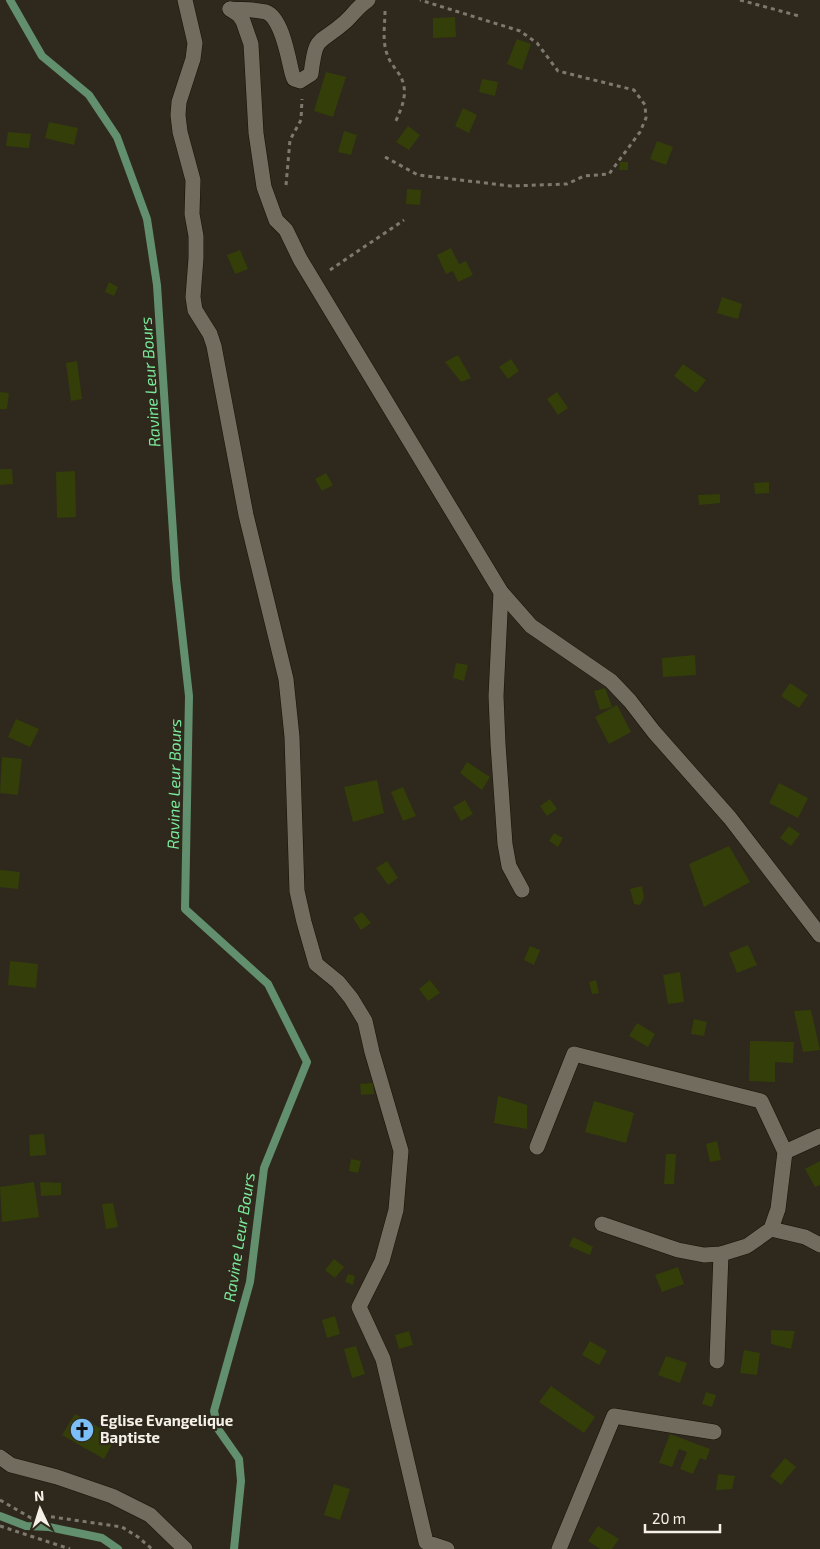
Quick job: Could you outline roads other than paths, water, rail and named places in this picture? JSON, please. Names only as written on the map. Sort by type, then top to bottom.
[{"type":"street","points":[[185,0],[195,43],[179,102],[178,115],[180,132],[193,180],[192,214],[196,243],[192,297],[195,310],[210,334],[214,346],[246,515],[286,679],[292,736],[297,890],[316,964],[338,982],[351,998],[365,1021],[372,1052],[401,1150],[396,1210],[382,1261],[359,1307],[383,1359],[427,1545],[447,1549]]},
{"type":"street","points":[[368,0],[345,22],[318,41],[314,51],[311,74],[300,81],[294,79],[275,17],[266,12],[230,9],[239,14],[250,44],[256,133],[264,186],[276,220],[286,230],[300,259],[501,592],[531,626],[611,681],[630,701],[654,732],[730,818],[820,936]]},
{"type":"street","points":[[501,592],[496,696],[505,844],[510,866],[522,890]]},
{"type":"street","points":[[537,1147],[574,1054],[761,1101],[785,1152],[778,1209],[771,1228],[747,1246],[721,1254],[704,1255],[678,1250],[602,1224]]},
{"type":"street","points":[[785,1152],[820,1136]]},
{"type":"street","points":[[771,1228],[805,1237],[820,1245]]},
{"type":"street","points":[[717,1361],[721,1254]]},
{"type":"street","points":[[559,1549],[614,1416],[714,1432]]},
{"type":"street","points":[[0,1457],[11,1465],[56,1477],[112,1496],[150,1515],[185,1549]]},
{"type":"waterway","name":"Ravine Leur Bours","points":[[10,0],[42,56],[89,95],[117,137],[147,219],[157,285],[176,579],[189,696],[185,909],[268,984],[307,1062],[264,1168],[250,1282],[214,1411],[218,1429],[239,1459],[241,1481],[234,1549]]},
{"type":"waterway","points":[[0,1516],[26,1526],[49,1527],[102,1538],[118,1549]]},
{"type":"place","name":"Eglise Evangelique Baptiste","points":[[82,1430]]}]
